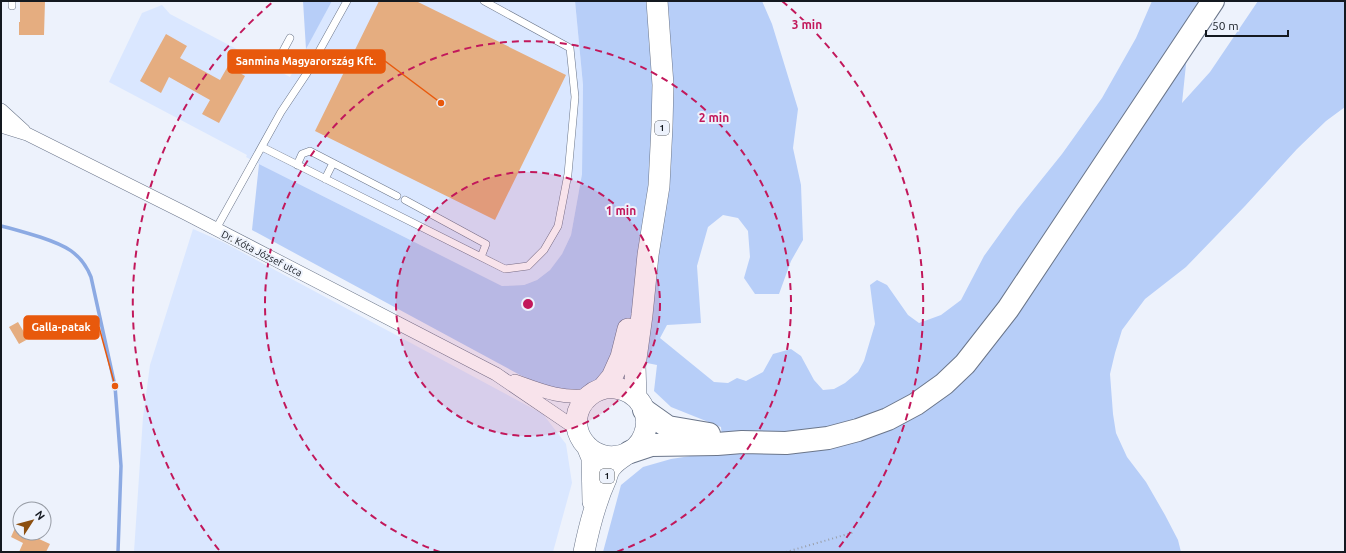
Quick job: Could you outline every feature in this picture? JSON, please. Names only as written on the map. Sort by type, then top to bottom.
[{"type":"highway","points":[[630,452],[651,445],[742,442],[786,443],[828,438],[858,430],[888,419],[916,404],[944,384],[964,364],[1008,309],[1213,1]]},
{"type":"highway","points":[[640,404],[668,427],[719,436],[742,442]]},
{"type":"main road","name":"1","points":[[584,552],[594,508],[612,466],[639,444],[645,434],[647,422],[640,404],[635,366],[658,186],[662,126],[663,85],[657,1]]},
{"type":"main road","name":"1","points":[[594,508],[592,458],[583,441],[577,424],[578,413],[583,403],[612,377],[621,357],[631,313],[648,255]]},
{"type":"main road","points":[[596,392],[613,388],[620,389],[631,394],[640,404]]},
{"type":"main road","name":"1","points":[[583,441],[596,454],[607,457],[619,457],[630,452]]},
{"type":"street","name":"Dr. Kóta József utca","points":[[3,116],[27,134],[216,229],[496,374]]},
{"type":"street","points":[[496,374],[552,394],[579,397],[596,392]]},
{"type":"street","points":[[496,374],[570,425],[583,441]]},
{"type":"lane","points":[[216,229],[281,112],[307,73],[347,1]]},
{"type":"lane","points":[[262,147],[505,269],[528,266],[544,250],[558,226],[568,174],[575,97],[570,48],[484,1]]},
{"type":"lane","points":[[283,51],[290,38]]},
{"type":"lane","points":[[297,165],[302,154],[310,151],[398,196]]},
{"type":"lane","points":[[325,179],[333,163]]},
{"type":"lane","points":[[405,200],[486,244],[481,257]]},
{"type":"path","points":[[786,552],[855,532]]},
{"type":"shaded area","points":[[303,1],[332,1],[306,49]]},
{"type":"shaded area","points":[[332,1],[575,1],[583,85],[582,174],[571,235],[562,254],[550,270],[537,280],[524,285],[502,286],[259,164],[246,157],[247,155],[109,82],[142,13],[162,5],[170,14],[290,77]]},
{"type":"shaded area","points":[[575,1],[762,1],[772,24],[798,109],[793,148],[801,185],[803,240],[791,261],[779,294],[755,294],[744,278],[750,257],[748,231],[738,218],[723,215],[708,227],[697,266],[701,323],[667,325],[660,338],[714,382],[728,383],[737,378],[746,381],[763,372],[773,354],[791,349],[801,356],[814,380],[823,390],[834,389],[845,383],[858,372],[864,361],[875,324],[870,285],[877,280],[887,285],[908,315],[919,323],[941,315],[961,300],[984,256],[1017,210],[1062,154],[1102,98],[1136,38],[1152,1],[1206,1],[1190,26],[1182,103],[1210,72],[1258,1],[1345,1],[1345,107],[1326,121],[1297,149],[1186,267],[1145,299],[1122,330],[1115,353],[1110,374],[1116,433],[1127,457],[1146,482],[1165,515],[1178,540],[1181,552],[603,552],[621,485],[643,467],[671,459],[723,451],[721,427],[671,407],[654,391],[657,365],[622,358],[589,392],[556,391],[520,375],[252,230],[259,164],[502,286],[524,285],[537,280],[550,270],[562,254],[571,235],[582,174],[583,85]]},
{"type":"shaded area","points":[[193,229],[223,242],[543,414],[566,444],[572,483],[553,552],[134,552],[143,417],[150,365]]},
{"type":"building","points":[[20,1],[45,1],[44,35],[19,35]]},
{"type":"building","points":[[379,1],[416,1],[566,75],[495,220],[315,131]]},
{"type":"building","points":[[166,34],[187,46],[180,58],[220,80],[228,66],[245,76],[219,123],[202,114],[210,100],[169,77],[161,93],[140,81]]},
{"type":"building","points":[[18,322],[28,339],[19,344],[9,327]]},
{"type":"building","points":[[19,541],[43,541],[50,544],[46,552],[19,552],[23,543]]},
{"type":"waterway","points":[[1,226],[57,243],[77,255],[87,268],[91,277],[115,386],[121,466],[118,552]]},
{"type":"place","name":"Sanmina Magyarország Kft.","points":[[441,103]]},
{"type":"place","name":"Galla-patak","points":[[115,386]]}]
